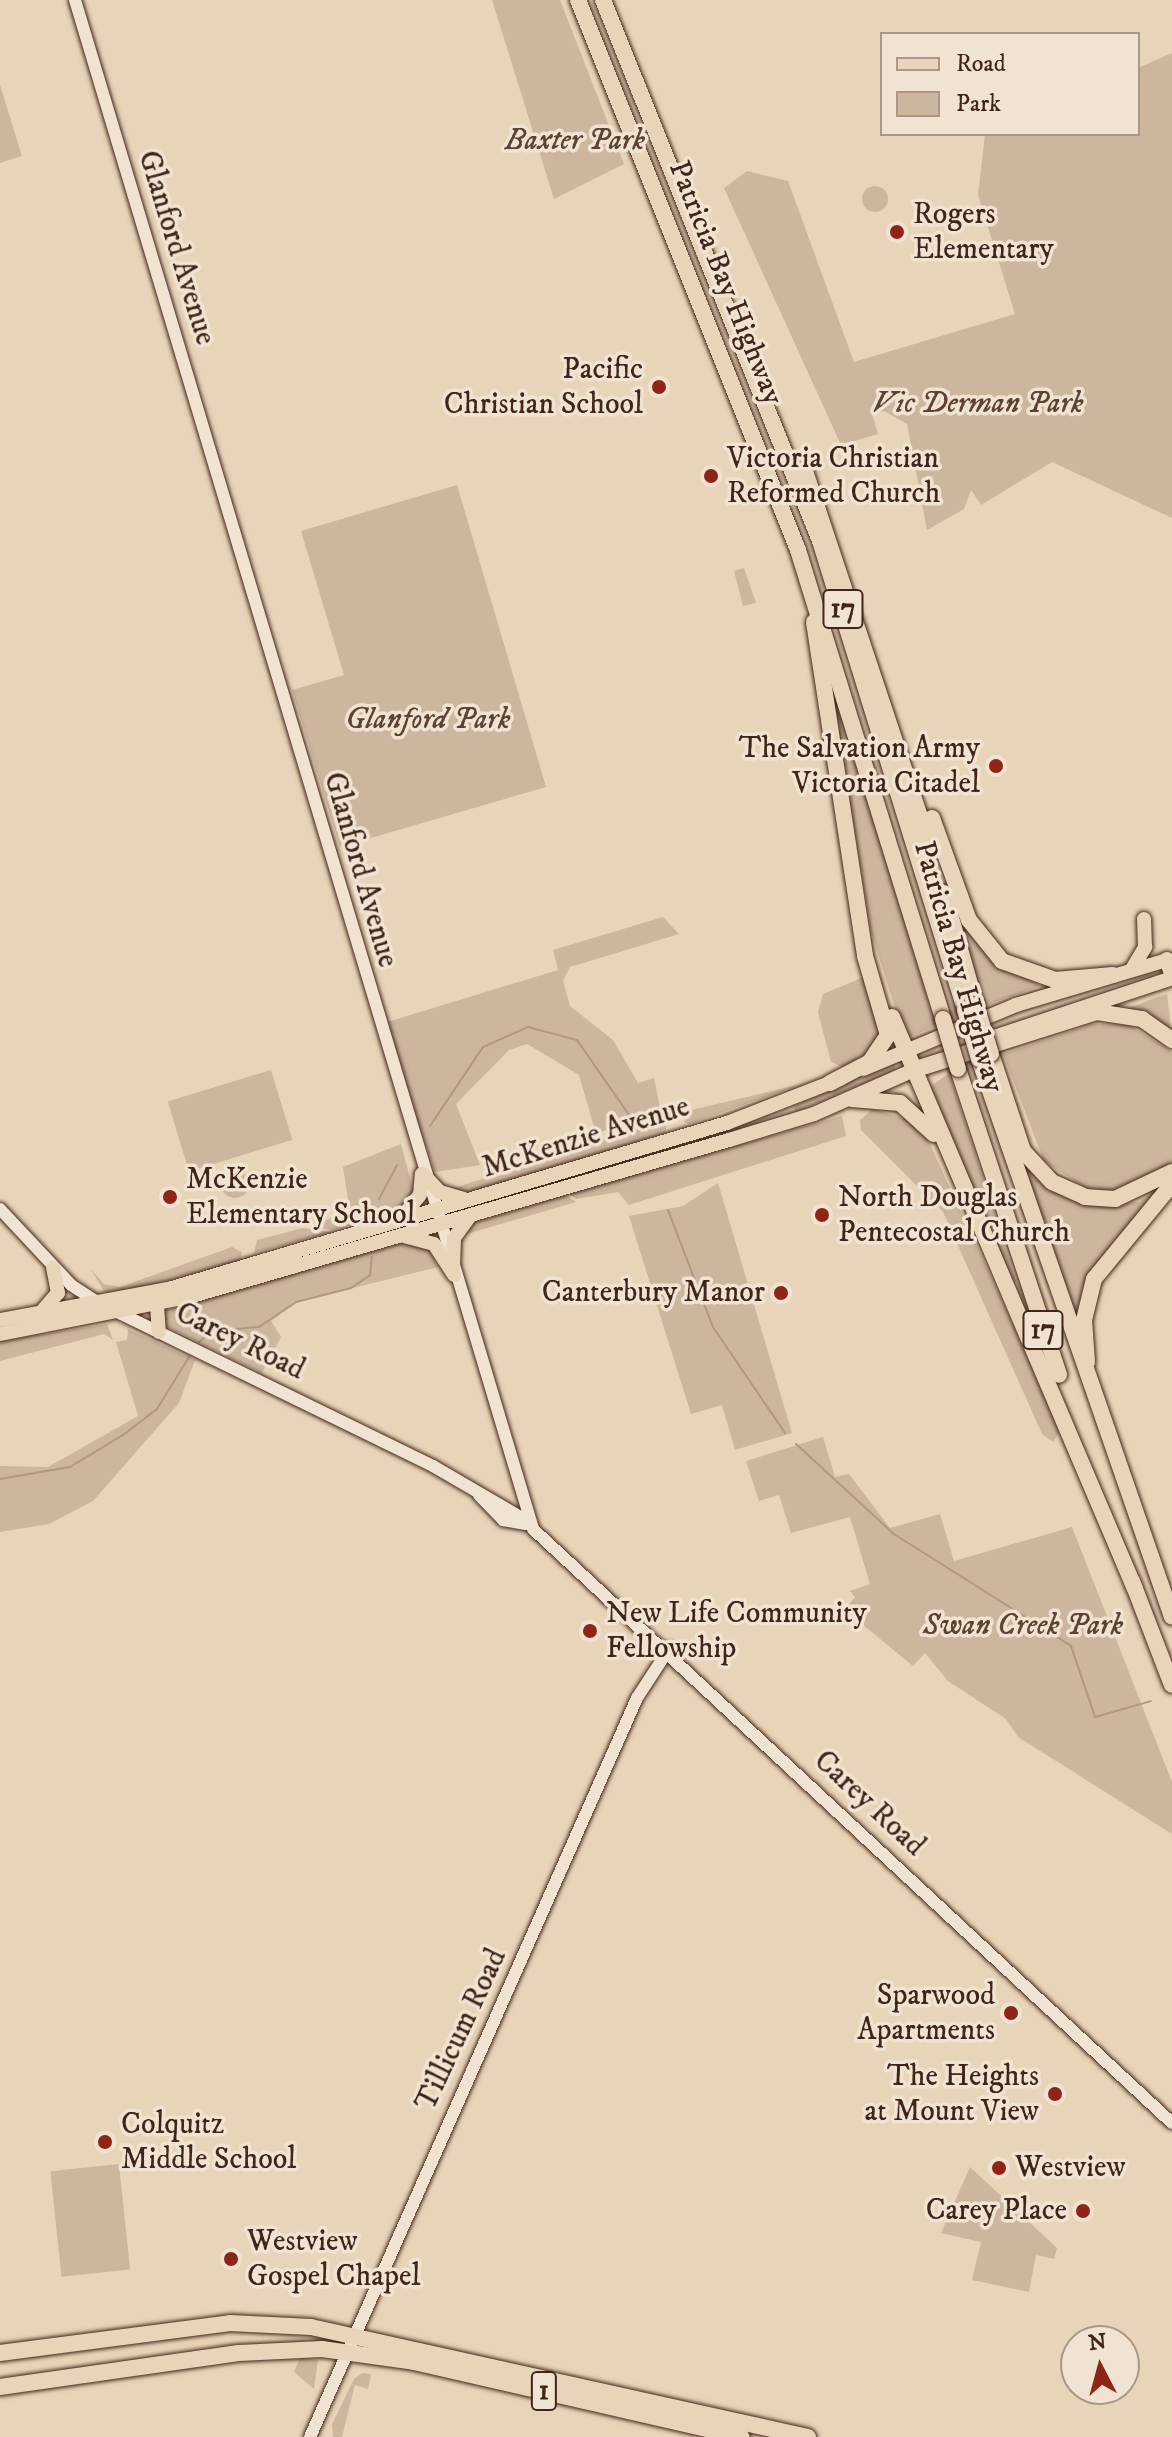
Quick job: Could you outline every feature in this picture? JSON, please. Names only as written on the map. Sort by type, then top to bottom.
[{"type":"highway","name":"Patricia Bay Highway","points":[[578,0],[737,386],[859,729],[958,1069],[1135,1589],[1172,1685]]},
{"type":"highway","name":"Patricia Bay Highway","points":[[603,0],[694,217],[853,638],[985,1056],[1130,1501],[1172,1617]]},
{"type":"highway","points":[[694,217],[822,512],[877,671],[978,937],[1032,976],[1113,975]]},
{"type":"highway","points":[[737,386],[812,611],[859,901],[888,1035],[870,1062],[830,1083]]},
{"type":"highway","points":[[877,671],[971,1008]]},
{"type":"highway","points":[[859,901],[904,1050],[1135,1589]]},
{"type":"highway","points":[[913,1070],[1097,1012],[1142,1019],[1172,1040]]},
{"type":"highway","points":[[985,1056],[1023,1151],[1061,1188],[1115,1199],[1172,1172]]},
{"type":"highway","points":[[852,1099],[885,1098],[914,1111],[953,1161]]},
{"type":"highway","points":[[1130,1501],[1088,1364],[1084,1320],[1108,1254],[1172,1184]]},
{"type":"highway","name":"1","points":[[4,2352],[158,2331],[258,2323],[354,2334],[808,2437]]},
{"type":"highway","name":"1","points":[[3,2387],[299,2347],[345,2352],[742,2437]]},
{"type":"main road","name":"Glanford Avenue","points":[[75,0],[423,1174],[512,1471],[531,1523]]},
{"type":"main road","points":[[1132,969],[1145,947],[1144,919]]},
{"type":"main road","name":"McKenzie Avenue","points":[[477,1204],[852,1099],[913,1070],[1171,967]]},
{"type":"main road","name":"McKenzie Avenue","points":[[0,1334],[157,1305],[736,1120],[904,1050],[1113,975],[1132,969],[1171,967]]},
{"type":"main road","points":[[423,1174],[444,1194],[477,1204],[456,1230],[454,1275],[434,1244],[395,1229],[415,1204],[423,1174]]},
{"type":"main road","name":"Carey Road","points":[[0,1209],[53,1267],[91,1301],[122,1312],[479,1495],[503,1520],[531,1523],[553,1553],[669,1649],[1172,2123]]},
{"type":"main road","name":"McKenzie Avenue","points":[[0,1320],[395,1229]]},
{"type":"main road","points":[[34,1314],[55,1301],[53,1267]]},
{"type":"main road","points":[[58,1323],[91,1301]]},
{"type":"main road","points":[[157,1305],[159,1332]]},
{"type":"main road","points":[[479,1495],[509,1496],[512,1471]]},
{"type":"main road","name":"Tillicum Road","points":[[310,2437],[637,1698],[669,1649]]},
{"type":"green space","name":"Baxter Park","points":[[492,0],[560,0],[624,164],[554,199]]},
{"type":"green space","name":"Vic Derman Park","points":[[1172,53],[1172,518],[1052,462],[981,505],[971,490],[964,509],[927,530],[907,424],[884,411],[872,414],[878,434],[841,445],[724,188],[747,171],[788,181],[854,362],[1015,314],[978,195],[985,136],[1140,136],[1140,67]]},
{"type":"green space","points":[[0,85],[22,156],[0,163]]},
{"type":"green space","points":[[875,186],[884,190],[888,199],[884,208],[875,212],[866,208],[862,199],[866,190]]},
{"type":"green space","name":"Glanford Park","points":[[457,485],[546,787],[340,847],[292,690],[344,675],[301,531]]},
{"type":"green space","points":[[744,568],[756,603],[743,606],[734,571]]},
{"type":"green space","points":[[830,677],[936,1026],[905,1039],[871,932]]},
{"type":"green space","points":[[941,863],[978,944],[1040,986],[984,1006]]},
{"type":"green space","points":[[663,917],[679,934],[570,967],[563,981],[570,1006],[613,1040],[638,1083],[654,1078],[660,1108],[596,1134],[579,1075],[527,1044],[509,1050],[456,1104],[480,1165],[435,1172],[384,1023],[558,970],[553,950]]},
{"type":"green space","points":[[864,977],[882,1033],[867,1054],[843,1067],[831,1062],[818,1012],[823,994]]},
{"type":"green space","points":[[1167,994],[1172,1034],[1127,1009],[1157,997]]},
{"type":"green space","points":[[1093,1024],[1129,1025],[1172,1052],[1172,1167],[1116,1194],[1089,1190],[1044,1161],[1003,1054]]},
{"type":"green space","points":[[893,1063],[896,1070],[796,1112],[794,1106]]},
{"type":"green space","points":[[271,1070],[292,1140],[189,1171],[168,1102]]},
{"type":"green space","points":[[949,1073],[1016,1281],[1011,1283],[927,1089]]},
{"type":"green space","points":[[802,1084],[689,1124],[684,1122],[691,1110]]},
{"type":"green space","points":[[873,1109],[912,1121],[928,1140],[1061,1429],[1053,1442],[1042,1434],[943,1212],[861,1130],[860,1120]]},
{"type":"green space","points":[[842,1116],[846,1136],[629,1205],[618,1192],[576,1199],[568,1193]]},
{"type":"green space","points":[[666,1119],[666,1133],[578,1162],[462,1195],[451,1189]]},
{"type":"green space","points":[[401,1144],[413,1189],[403,1209],[332,1230],[308,1226],[350,1212],[343,1167]]},
{"type":"green space","points":[[1022,1160],[1046,1187],[1093,1206],[1139,1202],[1170,1183],[1115,1242],[1081,1339]]},
{"type":"green space","points":[[235,1170],[245,1174],[249,1184],[245,1194],[235,1198],[225,1194],[221,1184],[225,1174]]},
{"type":"green space","points":[[718,1183],[792,1433],[735,1450],[722,1405],[691,1414],[629,1216],[683,1206]]},
{"type":"green space","points":[[565,1195],[576,1202],[460,1236],[470,1223]]},
{"type":"green space","points":[[303,1228],[331,1232],[254,1253],[257,1240]]},
{"type":"green space","points":[[400,1243],[429,1249],[438,1267],[296,1302],[271,1321],[281,1337],[262,1373],[160,1323],[164,1311]]},
{"type":"green space","points":[[232,1247],[242,1252],[240,1262],[107,1296],[90,1268],[104,1284],[120,1287]]},
{"type":"green space","points":[[107,1324],[113,1340],[104,1334],[0,1361],[0,1341]]},
{"type":"green space","points":[[128,1329],[195,1360],[179,1403],[93,1501],[49,1524],[0,1532],[0,1466],[48,1467],[138,1416],[116,1342],[127,1340]]},
{"type":"green space","name":"Swan Creek Park","points":[[823,1437],[835,1477],[849,1474],[890,1528],[940,1514],[954,1561],[1072,1527],[1172,1782],[1172,1834],[1018,1737],[1006,1719],[948,1681],[925,1653],[913,1666],[845,1610],[855,1597],[850,1591],[870,1584],[850,1517],[791,1533],[779,1495],[759,1501],[746,1461]]},
{"type":"green space","points":[[119,2164],[130,2269],[61,2277],[50,2171]]},
{"type":"green space","points":[[970,2167],[1057,2248],[1054,2259],[1036,2255],[1029,2292],[972,2280],[981,2242],[941,2233]]},
{"type":"green space","points":[[300,2358],[318,2360],[314,2389],[294,2372]]},
{"type":"green space","points":[[362,2373],[371,2374],[368,2389],[355,2385],[342,2437],[333,2437],[332,2424],[354,2379]]},
{"type":"waterway","points":[[430,1126],[483,1047],[528,1027],[577,1040],[632,1119]]},
{"type":"waterway","points":[[379,1199],[397,1165]]},
{"type":"waterway","points":[[668,1210],[713,1327],[785,1433]]},
{"type":"waterway","points":[[199,1342],[212,1331],[259,1327],[296,1302],[351,1288],[370,1275],[372,1257]]},
{"type":"waterway","points":[[0,1479],[70,1467],[123,1435],[157,1409],[189,1357]]},
{"type":"waterway","points":[[796,1444],[894,1534],[1071,1646],[1095,1717],[1151,1701]]},
{"type":"place","name":"Rogers Elementary","points":[[897,232]]},
{"type":"place","name":"Pacific Christian School","points":[[659,387]]},
{"type":"place","name":"Victoria Christian Reformed Church","points":[[711,476]]},
{"type":"place","name":"The Salvation Army Victoria Citadel","points":[[996,766]]},
{"type":"place","name":"McKenzie Elementary School","points":[[170,1197]]},
{"type":"place","name":"North Douglas Pentecostal Church","points":[[822,1215]]},
{"type":"place","name":"Canterbury Manor","points":[[781,1293]]},
{"type":"place","name":"New Life Community Fellowship","points":[[590,1631]]},
{"type":"place","name":"Sparwood Apartments","points":[[1011,2013]]},
{"type":"place","name":"The Heights at Mount View","points":[[1055,2094]]},
{"type":"place","name":"Colquitz Middle School","points":[[105,2142]]},
{"type":"place","name":"Westview","points":[[999,2168]]},
{"type":"place","name":"Carey Place","points":[[1083,2211]]},
{"type":"place","name":"Westview Gospel Chapel","points":[[231,2259]]}]
